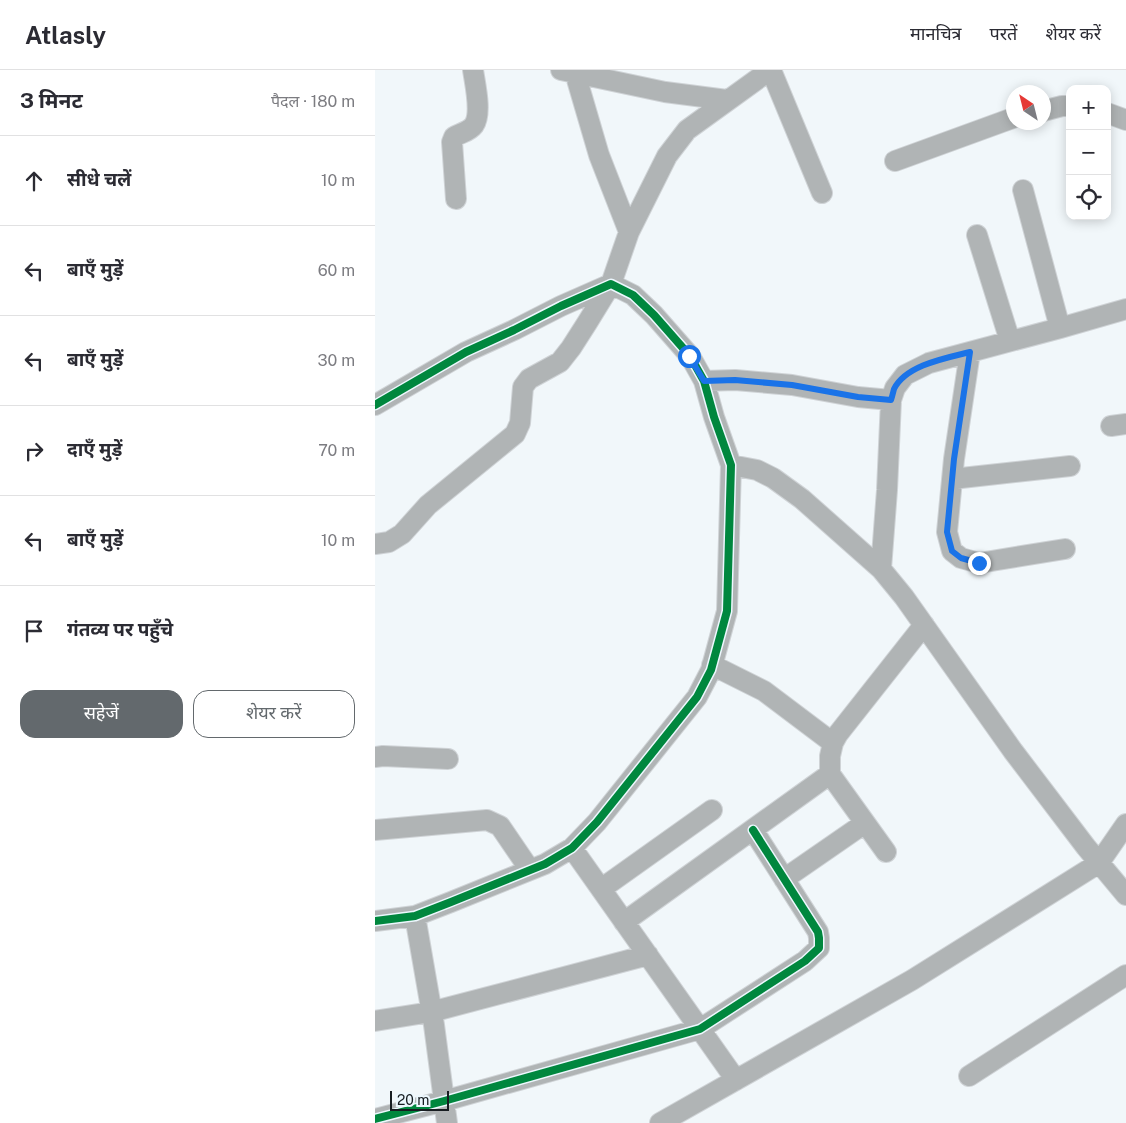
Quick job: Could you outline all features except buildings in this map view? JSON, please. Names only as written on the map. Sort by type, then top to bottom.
[{"type":"street","points":[[456,199],[452,142],[453,137],[468,130],[477,119],[478,109],[473,70]]},
{"type":"street","points":[[375,544],[389,542],[402,534],[428,505],[515,434],[521,423],[523,386],[529,379],[559,362],[571,348],[587,323],[611,284],[629,232],[667,156],[687,130],[771,70],[822,193]]},
{"type":"street","points":[[568,71],[665,92],[727,100]]},
{"type":"street","points":[[568,71],[629,232]]},
{"type":"street","points":[[1051,109],[1066,106]]},
{"type":"street","points":[[1111,115],[1126,120]]},
{"type":"street","points":[[895,160],[1006,120]]},
{"type":"street","points":[[1023,190],[1060,328]]},
{"type":"street","points":[[977,235],[1010,341]]},
{"type":"street","points":[[375,405],[466,352],[611,284],[633,294],[655,316],[689,356],[704,381],[731,465],[727,611],[712,665],[697,697],[597,822],[572,848],[545,864],[415,916],[375,921]]},
{"type":"street","points":[[881,569],[891,400],[895,388],[905,375],[929,363],[1126,309]]},
{"type":"street","points":[[970,352],[952,478],[947,532],[952,551],[961,558],[979,563],[1065,549]]},
{"type":"street","points":[[704,381],[735,380],[792,385],[858,397],[891,400]]},
{"type":"street","points":[[731,465],[757,470],[773,478],[802,499],[881,569],[924,625],[1013,751],[1126,895]]},
{"type":"street","points":[[952,478],[1070,466]]},
{"type":"street","points":[[886,852],[831,774],[830,756],[833,743],[838,734],[924,625]]},
{"type":"street","points":[[712,665],[764,691],[833,743]]},
{"type":"street","points":[[375,757],[448,759]]},
{"type":"street","points":[[624,922],[831,774]]},
{"type":"street","points":[[601,889],[712,810]]},
{"type":"street","points":[[375,830],[487,820],[500,826],[530,870]]},
{"type":"street","points":[[784,880],[865,823]]},
{"type":"street","points":[[660,1123],[912,980],[1099,863],[1126,824]]},
{"type":"street","points":[[375,1119],[700,1029],[805,961],[819,948],[818,932],[753,830]]},
{"type":"street","points":[[572,848],[736,1080]]},
{"type":"street","points":[[415,916],[447,1123]]},
{"type":"street","points":[[375,1021],[431,1012],[648,955]]},
{"type":"street","points":[[969,1076],[1126,974]]},
{"type":"cycle path","points":[[375,405],[466,352],[611,284],[633,295],[654,315],[690,356],[704,381],[731,465],[727,611],[711,670],[697,697],[597,822],[572,848],[545,864],[415,916],[375,921]]},
{"type":"cycle path","points":[[375,1119],[700,1029],[805,961],[819,948],[818,932],[753,830]]},
{"type":"route","points":[[689,356],[704,381],[735,380],[792,385],[858,397],[891,400],[895,388],[905,375],[929,363],[970,352],[954,459],[947,532],[952,551],[961,558],[979,563]]}]
